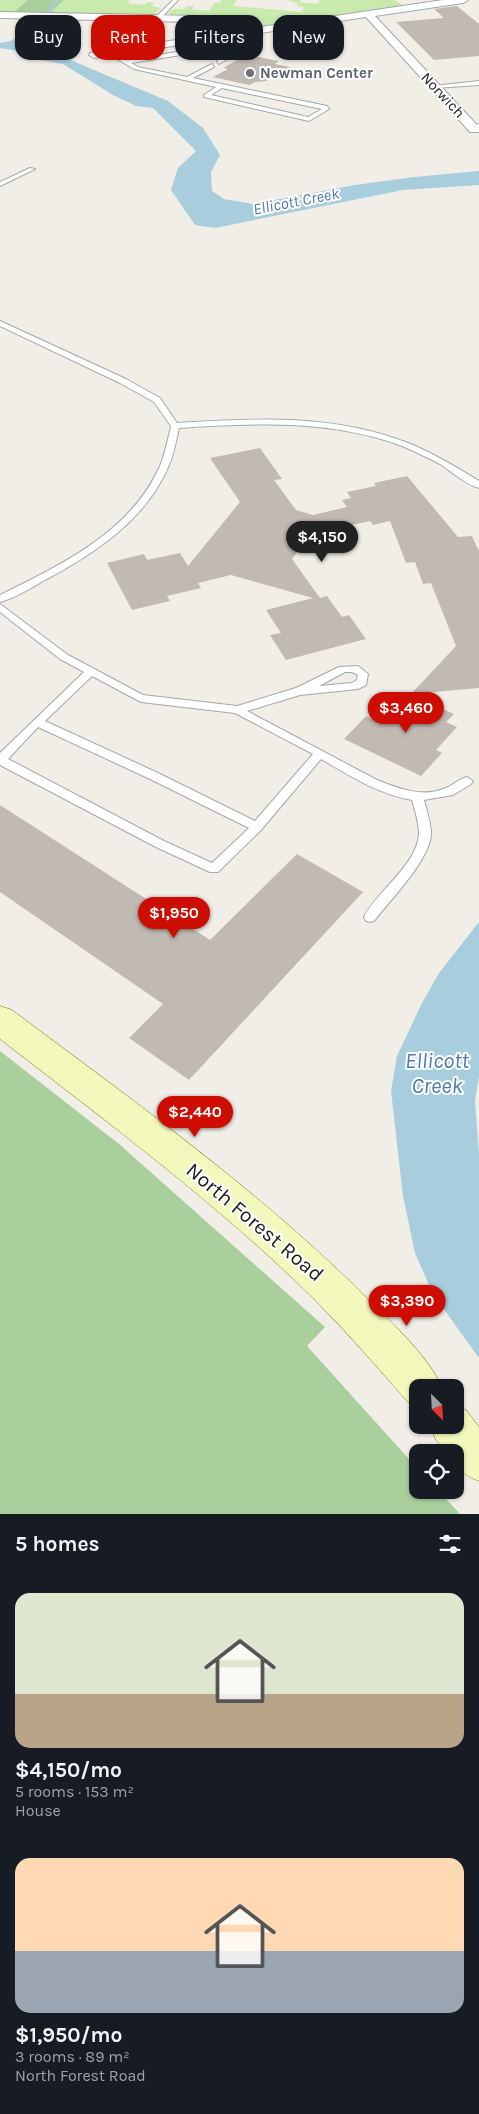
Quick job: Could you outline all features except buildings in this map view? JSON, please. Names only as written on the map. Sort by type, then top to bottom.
[{"type":"street","points":[[263,29],[463,0]]},
{"type":"street","name":"Norwich","points":[[368,14],[477,130]]},
{"type":"street","points":[[0,15],[91,16]]},
{"type":"street","name":"North Forest Road","points":[[0,1020],[212,1184],[301,1260],[348,1304],[414,1379]]},
{"type":"street","points":[[458,1434],[479,1460]]},
{"type":"lane","points":[[161,15],[176,0]]},
{"type":"lane","points":[[124,62],[175,54]]},
{"type":"lane","points":[[121,60],[136,68],[327,108],[309,119],[206,96],[221,86]]},
{"type":"lane","points":[[188,79],[212,66]]},
{"type":"lane","points":[[436,86],[479,83]]},
{"type":"lane","points":[[0,184],[32,169]]},
{"type":"lane","points":[[0,323],[123,381],[157,400],[175,426]]},
{"type":"lane","points":[[175,426],[238,421],[293,420],[362,430],[416,449],[454,468],[479,485]]},
{"type":"lane","points":[[0,599],[76,560],[97,545],[128,517],[147,495],[164,466],[175,426]]},
{"type":"lane","points":[[0,607],[64,657],[141,698],[237,710],[361,776],[399,794],[433,797],[456,790],[467,780]]},
{"type":"lane","points":[[237,710],[300,691],[349,668],[360,670],[364,677],[362,682],[354,686],[300,691]]},
{"type":"lane","points":[[91,671],[0,760],[160,844],[214,869],[257,828],[320,753]]},
{"type":"lane","points":[[37,722],[154,776],[257,828]]},
{"type":"lane","points":[[370,917],[416,858],[424,839],[424,825],[416,797]]},
{"type":"green space","points":[[0,0],[28,0],[14,12],[0,12]]},
{"type":"green space","points":[[28,0],[64,0],[50,13],[14,12]]},
{"type":"green space","points":[[64,0],[130,0],[127,3],[144,5],[148,2],[154,3],[151,6],[161,8],[155,14],[148,15],[50,13]]},
{"type":"green space","points":[[222,0],[237,0],[233,6],[301,12],[305,7],[297,6],[298,4],[288,0],[301,0],[300,2],[317,4],[320,1],[318,0],[394,0],[405,6],[344,15],[273,15],[273,26],[263,27],[263,15],[175,16],[168,13],[173,9],[184,9],[188,6],[194,6],[192,9],[209,11],[215,2],[219,3]]},
{"type":"green space","points":[[0,1051],[119,1144],[325,1327],[307,1346],[409,1459],[409,1499],[446,1499],[460,1514],[0,1514]]},
{"type":"water","name":"Ellicott Creek","points":[[15,38],[15,50],[0,48],[0,43],[11,41]]},
{"type":"water","name":"Ellicott Creek","points":[[41,60],[70,60],[168,101],[203,128],[220,155],[211,172],[212,191],[224,199],[253,204],[355,185],[479,171],[479,185],[403,190],[215,228],[195,225],[171,190],[178,168],[196,151],[153,108],[136,106],[113,95],[63,64]]},
{"type":"water","name":"Ellicott Creek","points":[[479,922],[479,1076],[475,1101],[479,1153],[479,1358],[433,1294],[415,1253],[403,1196],[391,1091],[397,1056],[422,1003],[439,973]]},
{"type":"waterway","points":[[48,15],[57,0]]},
{"type":"place","name":"Newman Center","points":[[250,73]]}]
